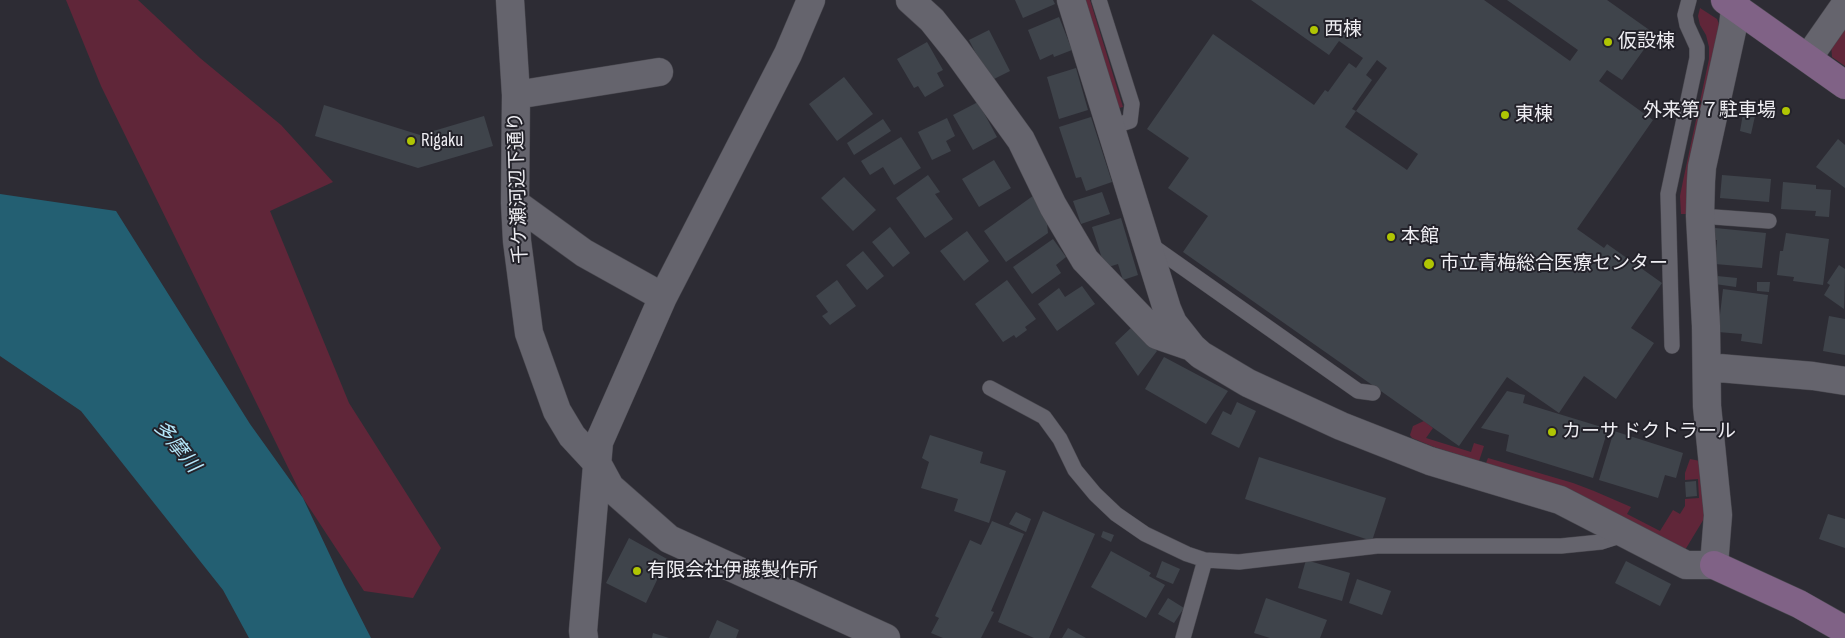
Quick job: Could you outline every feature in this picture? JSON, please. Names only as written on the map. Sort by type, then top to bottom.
[{"type":"street","name":"千ケ瀬河辺下通り","points":[[510,0],[516,95],[515,203],[517,241],[529,333],[557,410],[572,436],[597,462],[610,487],[670,539],[886,638]]},
{"type":"street","points":[[584,638],[583,631],[599,442],[663,297],[788,54],[811,0]]},
{"type":"street","points":[[910,0],[932,20],[950,42],[1020,140],[1052,206],[1084,260],[1157,335],[1192,347]]},
{"type":"street","points":[[1071,0],[1173,322],[1200,355],[1248,383],[1341,426],[1430,461],[1560,500],[1686,565],[1714,565],[1799,604],[1845,630]]},
{"type":"street","points":[[1714,565],[1718,514],[1708,419],[1700,216],[1702,167],[1732,2],[1845,84]]},
{"type":"street","points":[[1808,58],[1845,5]]},
{"type":"street","points":[[516,95],[659,72]]},
{"type":"street","points":[[515,203],[584,253],[663,297]]},
{"type":"street","points":[[1707,367],[1803,375],[1845,381]]},
{"type":"lane","points":[[1099,0],[1132,104],[1130,121],[1111,127]]},
{"type":"lane","points":[[1672,346],[1668,194],[1697,58],[1697,47],[1687,25],[1685,15],[1689,0]]},
{"type":"lane","points":[[1700,216],[1769,221]]},
{"type":"lane","points":[[1147,242],[1358,391],[1373,392]]},
{"type":"lane","points":[[990,388],[1044,417],[1060,439],[1075,470],[1094,494],[1116,514],[1145,534],[1187,554],[1205,560],[1240,562],[1377,546],[1561,546],[1601,542],[1628,534]]},
{"type":"lane","points":[[1182,638],[1205,560]]},
{"type":"shaded area","points":[[66,0],[138,0],[200,58],[281,125],[333,182],[270,211],[349,403],[441,548],[413,598],[364,591],[303,498],[101,86]]},
{"type":"shaded area","points":[[1085,0],[1090,0],[1123,107],[1119,108]]},
{"type":"shaded area","points":[[1700,8],[1717,19],[1719,24],[1690,168],[1688,214],[1681,214],[1680,196],[1709,59],[1706,35],[1700,25],[1698,16]]},
{"type":"shaded area","points":[[1845,25],[1845,66],[1832,57],[1831,44]]},
{"type":"shaded area","points":[[1424,421],[1433,428],[1426,438],[1471,452],[1474,443],[1484,446],[1479,461],[1412,438],[1410,435],[1413,426]]},
{"type":"shaded area","points":[[1488,458],[1594,491],[1631,507],[1627,514],[1660,531],[1673,510],[1680,514],[1685,506],[1685,499],[1699,498],[1698,479],[1685,480],[1685,473],[1690,459],[1700,461],[1705,517],[1685,550],[1564,487],[1486,463]]},
{"type":"water","name":"多摩川","points":[[0,194],[116,211],[250,424],[303,498],[371,638],[249,638],[223,590],[81,411],[0,356]]},
{"type":"building","points":[[1015,0],[1053,0],[1055,4],[1023,18]]},
{"type":"building","name":"市立青梅総合医療センター","points":[[1251,0],[1484,0],[1570,61],[1578,50],[1507,0],[1607,0],[1655,34],[1622,80],[1607,70],[1599,81],[1653,120],[1577,229],[1604,248],[1607,244],[1662,283],[1631,328],[1654,343],[1616,399],[1584,376],[1559,413],[1507,377],[1459,446],[1183,252],[1208,216],[1168,188],[1189,158],[1147,129],[1213,34],[1314,105],[1325,90],[1328,92],[1349,63],[1356,68],[1363,58],[1339,41],[1329,55]],"holes":[[[1377,60],[1387,68],[1356,111],[1352,109],[1372,80],[1366,75]],[[1356,111],[1418,154],[1407,170],[1345,127]]]},
{"type":"building","points":[[1059,17],[1072,50],[1054,57],[1053,54],[1040,60],[1028,30]]},
{"type":"building","points":[[989,30],[1010,71],[990,81],[969,40]]},
{"type":"building","points":[[927,42],[943,70],[937,73],[944,86],[925,97],[918,86],[914,88],[897,59]]},
{"type":"building","points":[[1076,68],[1088,110],[1059,119],[1047,77]]},
{"type":"building","points":[[844,77],[873,114],[837,141],[809,104]]},
{"type":"building","points":[[978,102],[997,137],[973,150],[953,115]]},
{"type":"building","name":"Rigaku","points":[[324,105],[420,135],[484,116],[493,146],[418,168],[315,136]]},
{"type":"building","points":[[1743,114],[1755,116],[1751,134],[1740,131]]},
{"type":"building","points":[[1091,117],[1112,182],[1086,191],[1081,177],[1076,178],[1059,127]]},
{"type":"building","points":[[947,118],[955,136],[946,141],[951,151],[932,160],[918,132]]},
{"type":"building","points":[[883,119],[891,131],[854,155],[847,143]]},
{"type":"building","points":[[901,137],[921,168],[894,185],[883,167],[870,175],[861,161]]},
{"type":"building","points":[[1838,139],[1845,145],[1845,188],[1816,167]]},
{"type":"building","points":[[994,160],[1011,188],[979,207],[962,179]]},
{"type":"building","points":[[928,175],[940,192],[935,194],[953,219],[925,238],[896,198]]},
{"type":"building","points":[[1722,175],[1771,179],[1769,202],[1720,198]]},
{"type":"building","points":[[844,177],[876,210],[853,231],[821,198]]},
{"type":"building","points":[[1783,182],[1816,185],[1816,189],[1831,190],[1829,217],[1815,216],[1816,211],[1781,209]]},
{"type":"building","points":[[1102,192],[1110,214],[1081,224],[1073,201]]},
{"type":"building","points":[[1037,193],[1045,205],[1048,233],[1006,262],[984,231]]},
{"type":"building","points":[[1121,218],[1138,275],[1123,280],[1118,264],[1105,268],[1092,227]]},
{"type":"building","points":[[890,227],[910,253],[893,267],[872,242]]},
{"type":"building","points":[[1715,228],[1766,233],[1762,268],[1715,264],[1717,240],[1714,240]]},
{"type":"building","points":[[967,231],[989,261],[964,281],[940,251]]},
{"type":"building","points":[[1786,233],[1829,239],[1823,285],[1793,281],[1794,277],[1777,275],[1780,251],[1783,251]]},
{"type":"building","points":[[1053,239],[1066,257],[1056,265],[1061,273],[1032,294],[1013,267]]},
{"type":"building","points":[[863,251],[884,276],[867,290],[846,265]]},
{"type":"building","points":[[1839,265],[1845,269],[1844,309],[1824,295],[1830,285],[1827,283]]},
{"type":"building","points":[[1717,276],[1737,278],[1736,287],[1715,284]]},
{"type":"building","points":[[837,280],[856,306],[830,325],[822,316],[828,312],[816,296]]},
{"type":"building","points":[[1007,280],[1036,319],[1025,327],[1027,330],[1016,338],[1014,335],[1003,342],[975,304]]},
{"type":"building","points":[[1757,282],[1770,282],[1769,292],[1757,291]]},
{"type":"building","points":[[1082,286],[1095,304],[1057,331],[1038,304],[1059,288],[1065,297]]},
{"type":"building","points":[[1723,289],[1768,295],[1762,344],[1741,341],[1742,334],[1718,332]]},
{"type":"building","points":[[1829,316],[1845,319],[1845,355],[1823,351]]},
{"type":"building","points":[[1134,325],[1157,351],[1138,376],[1115,343]]},
{"type":"building","points":[[1164,357],[1228,391],[1206,424],[1145,389]]},
{"type":"building","name":"カーサ ドクトラール","points":[[1507,391],[1525,395],[1523,403],[1608,429],[1593,478],[1506,451],[1509,435],[1481,428]]},
{"type":"building","points":[[1237,402],[1256,411],[1239,448],[1211,434],[1223,411],[1231,415]]},
{"type":"building","name":"カーサ ドクトラール","points":[[1614,431],[1683,453],[1676,478],[1665,475],[1658,498],[1599,480]]},
{"type":"building","points":[[930,435],[983,452],[980,463],[1006,471],[989,523],[954,511],[958,499],[921,488],[929,462],[922,458]]},
{"type":"building","points":[[1259,457],[1386,498],[1372,541],[1245,499]]},
{"type":"building","points":[[1696,481],[1697,496],[1686,497],[1685,482]]},
{"type":"building","points":[[1043,511],[1095,534],[1049,638],[1034,638],[998,622]]},
{"type":"building","points":[[1016,512],[1031,519],[1026,532],[1009,524]]},
{"type":"building","points":[[1828,514],[1845,519],[1845,548],[1819,539]]},
{"type":"building","points":[[992,521],[1024,534],[991,611],[994,612],[981,638],[943,638],[931,633],[939,618],[935,616],[970,540],[981,545]]},
{"type":"building","points":[[1103,531],[1114,535],[1111,542],[1101,537]]},
{"type":"building","name":"有限会社伊藤製作所","points":[[629,538],[667,559],[646,603],[606,583]]},
{"type":"building","points":[[1111,551],[1151,573],[1149,576],[1165,585],[1146,618],[1091,587]]},
{"type":"building","points":[[1306,560],[1350,573],[1342,601],[1298,588]]},
{"type":"building","points":[[1162,561],[1180,569],[1173,584],[1156,577]]},
{"type":"building","points":[[1626,561],[1671,584],[1660,606],[1615,583]]},
{"type":"building","points":[[1357,579],[1391,591],[1382,615],[1349,603]]},
{"type":"building","points":[[1168,598],[1184,608],[1174,623],[1158,614]]},
{"type":"building","points":[[1266,598],[1327,620],[1320,638],[1270,638],[1254,633]]},
{"type":"building","points":[[717,620],[739,630],[736,638],[709,638]]},
{"type":"building","points":[[1068,628],[1086,638],[1062,638]]},
{"type":"building","points":[[653,633],[669,638],[652,638]]},
{"type":"place","name":"西棟","points":[[1314,30]]},
{"type":"place","name":"仮設棟","points":[[1608,42]]},
{"type":"place","name":"外来第７駐車場","points":[[1786,111]]},
{"type":"place","name":"東棟","points":[[1505,115]]},
{"type":"place","name":"Rigaku","points":[[411,141]]},
{"type":"place","name":"本館","points":[[1391,237]]},
{"type":"place","name":"市立青梅総合医療センター","points":[[1429,264]]},
{"type":"place","name":"カーサ ドクトラール","points":[[1552,432]]},
{"type":"place","name":"有限会社伊藤製作所","points":[[637,571]]}]
